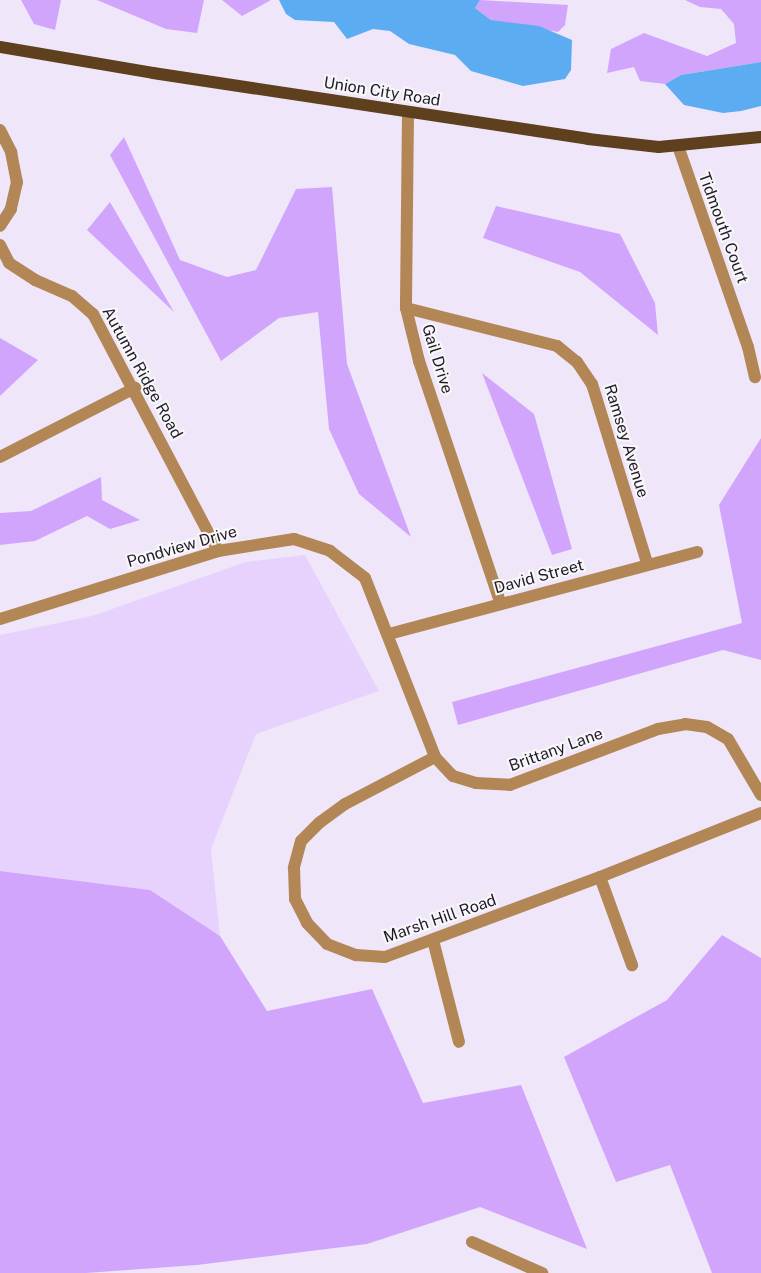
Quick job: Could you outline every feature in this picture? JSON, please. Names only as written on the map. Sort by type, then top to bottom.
[{"type":"main road","name":"Union City Road","points":[[0,46],[408,112],[597,140],[678,146],[761,137]]},
{"type":"street","name":"Gail Drive","points":[[408,112],[406,308],[419,361],[501,604]]},
{"type":"street","points":[[0,130],[11,152],[17,182],[11,209],[0,226]]},
{"type":"street","name":"Tidmouth Court","points":[[678,146],[739,320],[755,378]]},
{"type":"street","name":"Autumn Ridge Road","points":[[0,245],[9,262],[35,280],[72,296],[93,314],[135,388],[218,551]]},
{"type":"street","name":"Ramsey Avenue","points":[[406,308],[557,346],[577,362],[592,384],[647,563]]},
{"type":"street","points":[[0,457],[135,388]]},
{"type":"street","name":"Pondview Drive","points":[[0,619],[218,551],[294,539],[330,551],[365,578],[389,634]]},
{"type":"street","name":"David Street","points":[[389,634],[647,563],[697,552]]},
{"type":"street","name":"Brittany Lane","points":[[389,634],[435,757],[453,776],[476,784],[510,785],[658,729],[684,724],[707,727],[728,739],[761,795]]},
{"type":"street","name":"Marsh Hill Road","points":[[435,757],[345,804],[319,823],[301,841],[294,868],[294,899],[307,923],[327,944],[356,955],[385,956],[433,940],[600,877],[761,813]]},
{"type":"street","points":[[600,877],[632,965]]},
{"type":"street","points":[[433,940],[459,1042]]},
{"type":"street","points":[[472,1242],[542,1273]]},
{"type":"shaded area","points":[[21,0],[61,0],[55,30],[34,24]]},
{"type":"shaded area","points":[[97,0],[204,0],[197,33],[166,29]]},
{"type":"shaded area","points":[[222,0],[271,0],[242,16]]},
{"type":"shaded area","points":[[480,0],[568,5],[565,25],[558,32],[491,20],[475,8]]},
{"type":"shaded area","points":[[685,0],[761,0],[761,62],[681,75],[665,84],[640,81],[634,67],[607,73],[611,49],[644,33],[707,56],[736,43],[734,24],[721,9],[700,7]]},
{"type":"shaded area","points":[[124,137],[180,260],[227,277],[256,270],[296,189],[332,187],[347,364],[411,537],[359,494],[329,429],[318,312],[279,318],[221,361],[110,155]]},
{"type":"shaded area","points":[[110,202],[174,312],[87,230]]},
{"type":"shaded area","points":[[496,206],[620,234],[655,303],[658,335],[580,272],[483,238]]},
{"type":"shaded area","points":[[0,338],[38,360],[0,396]]},
{"type":"shaded area","points":[[482,373],[534,414],[572,549],[552,555]]},
{"type":"shaded area","points":[[761,438],[761,660],[723,650],[458,725],[452,702],[742,623],[719,505]]},
{"type":"shaded area","points":[[101,477],[102,500],[140,520],[110,529],[87,516],[35,541],[0,545],[0,513],[31,511]]},
{"type":"shaded area","points":[[305,555],[379,691],[256,734],[211,849],[220,936],[150,890],[0,871],[0,635],[92,616],[246,562]]},
{"type":"shaded area","points":[[0,871],[150,890],[220,936],[267,1011],[372,989],[423,1103],[521,1085],[587,1249],[480,1207],[367,1244],[197,1265],[86,1273],[0,1273]]},
{"type":"shaded area","points":[[722,935],[761,958],[761,1273],[712,1273],[670,1165],[616,1182],[564,1057],[667,1000]]},
{"type":"water","points":[[279,0],[480,0],[475,8],[491,20],[539,26],[572,40],[571,70],[565,79],[523,86],[471,71],[455,55],[409,44],[390,31],[373,29],[347,39],[334,22],[295,20],[286,14]]},
{"type":"water","points":[[761,62],[761,106],[741,111],[723,113],[684,105],[665,84],[681,75]]}]
